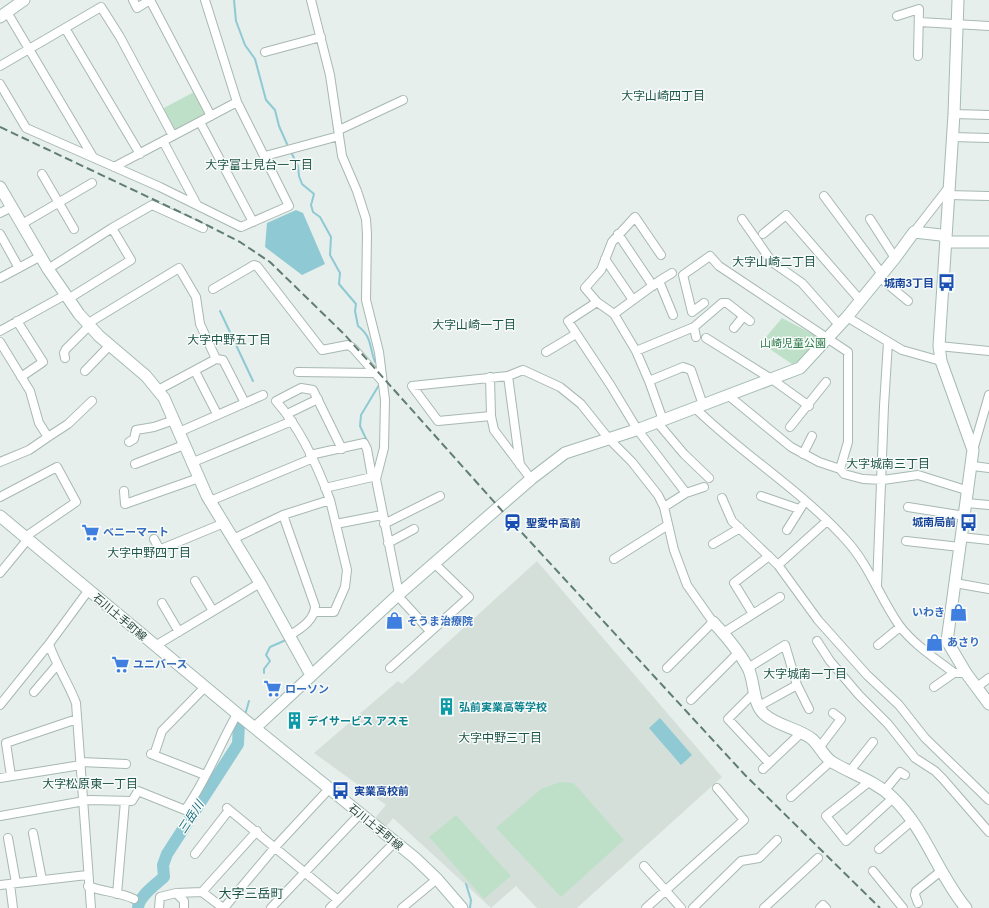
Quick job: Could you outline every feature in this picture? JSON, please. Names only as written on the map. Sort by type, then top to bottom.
[{"type":"street","points":[[24,0],[4,15],[29,49],[93,158]]},
{"type":"street","points":[[133,0],[137,8],[150,0],[211,116]]},
{"type":"street","points":[[0,84],[26,128],[197,204],[241,227],[289,206],[237,102],[205,0]]},
{"type":"street","points":[[958,0],[954,114],[939,346],[941,361],[974,450]]},
{"type":"street","points":[[314,1],[342,156],[357,191],[366,219],[366,300],[379,352],[383,382],[386,430],[384,448],[374,478]]},
{"type":"street","points":[[0,66],[101,7],[120,37],[173,136]]},
{"type":"street","points":[[897,16],[919,9],[918,56]]},
{"type":"street","points":[[919,22],[989,26]]},
{"type":"street","points":[[64,28],[140,154]]},
{"type":"street","points":[[265,52],[321,37]]},
{"type":"street","points":[[265,156],[339,133],[404,100]]},
{"type":"street","points":[[114,167],[237,102]]},
{"type":"street","points":[[954,114],[989,115]]},
{"type":"street","points":[[200,122],[253,222]]},
{"type":"street","points":[[952,137],[989,138]]},
{"type":"street","points":[[163,141],[197,204]]},
{"type":"street","points":[[42,174],[74,229]]},
{"type":"street","points":[[22,224],[92,183]]},
{"type":"street","points":[[0,187],[48,268],[88,325],[109,346],[125,357],[158,390],[174,420],[191,463],[210,501],[260,583],[311,675]]},
{"type":"street","points":[[948,191],[989,196]]},
{"type":"street","points":[[0,816],[90,800],[132,801],[138,791],[185,810],[199,791],[206,775],[245,720],[311,675],[434,563],[531,479],[565,453],[660,421],[773,380],[800,368],[840,326],[948,191]]},
{"type":"street","points":[[824,196],[880,275],[908,301]]},
{"type":"street","points":[[48,268],[152,205],[203,228]]},
{"type":"street","points":[[0,213],[12,207]]},
{"type":"street","points":[[763,234],[786,215],[860,300]]},
{"type":"street","points":[[661,255],[635,217],[612,242],[601,270],[585,288],[597,302],[614,314],[636,352],[649,381],[660,421],[684,454],[709,478]]},
{"type":"street","points":[[742,219],[772,262],[802,283],[840,326]]},
{"type":"street","points":[[870,219],[895,258]]},
{"type":"street","points":[[0,331],[17,321],[67,297],[131,260],[112,228]]},
{"type":"street","points":[[914,232],[940,235],[950,242],[989,242]]},
{"type":"street","points":[[0,234],[2,244],[19,268]]},
{"type":"street","points":[[618,234],[656,284],[673,315]]},
{"type":"street","points":[[0,278],[41,256]]},
{"type":"street","points":[[704,303],[692,312],[683,275],[710,256],[725,270],[848,352],[848,442],[840,469]]},
{"type":"street","points":[[605,259],[633,300]]},
{"type":"street","points":[[213,289],[254,265],[257,266],[322,350],[348,346],[353,348],[373,373],[383,382]]},
{"type":"street","points":[[65,358],[64,353],[66,348],[88,325],[179,268],[196,297],[200,324],[216,358]]},
{"type":"street","points":[[614,314],[672,273]]},
{"type":"street","points":[[597,302],[568,321],[611,386],[637,429],[686,494]]},
{"type":"street","points":[[636,352],[694,327],[722,303],[727,303],[746,319],[734,328]]},
{"type":"street","points":[[847,317],[902,350],[941,361]]},
{"type":"street","points":[[17,321],[43,362],[22,377]]},
{"type":"street","points":[[694,327],[696,337]]},
{"type":"street","points":[[546,352],[576,334]]},
{"type":"street","points":[[706,338],[773,380],[809,406]]},
{"type":"street","points":[[0,342],[30,391],[39,423],[48,437]]},
{"type":"street","points":[[878,586],[884,406],[888,342]]},
{"type":"street","points":[[85,371],[109,346]]},
{"type":"street","points":[[939,346],[989,351]]},
{"type":"street","points":[[158,390],[195,371],[216,358],[223,360],[245,403]]},
{"type":"street","points":[[649,381],[683,367],[691,370],[699,406],[710,423],[806,501],[827,520],[856,552],[878,586],[900,627],[954,673],[966,674]]},
{"type":"street","points":[[491,416],[438,421],[412,386],[508,376],[523,370],[560,387],[581,404],[609,439],[632,462],[658,495],[664,507],[678,561],[687,585],[748,668],[753,680],[759,706],[763,713],[812,739],[831,761],[870,781],[889,794],[913,820],[954,894],[966,908]]},
{"type":"street","points":[[195,371],[217,414]]},
{"type":"street","points":[[298,372],[373,373]]},
{"type":"street","points":[[508,376],[520,465]]},
{"type":"street","points":[[490,377],[491,416],[494,430],[531,479]]},
{"type":"street","points":[[790,426],[809,406],[826,382]]},
{"type":"street","points":[[315,612],[334,612],[347,579],[336,524],[326,488],[290,417],[276,401],[301,388],[313,390],[342,449]]},
{"type":"street","points":[[179,432],[263,395]]},
{"type":"street","points":[[989,395],[987,408],[974,450],[973,466],[960,542],[947,641],[966,674],[989,704]]},
{"type":"street","points":[[729,396],[791,447],[803,454],[840,469],[844,474],[863,479],[882,480],[918,475],[969,491]]},
{"type":"street","points":[[191,463],[290,417],[318,399]]},
{"type":"street","points":[[0,462],[29,450],[68,424],[92,401]]},
{"type":"street","points":[[129,442],[134,439],[136,430],[154,427],[174,420]]},
{"type":"street","points":[[803,454],[812,436]]},
{"type":"street","points":[[210,501],[311,457],[364,443],[367,449],[374,478],[398,595],[430,631]]},
{"type":"street","points":[[135,464],[184,445]]},
{"type":"street","points":[[973,466],[989,468]]},
{"type":"street","points":[[0,497],[57,467],[76,502],[26,538],[0,573]]},
{"type":"street","points":[[124,491],[125,504],[199,478]]},
{"type":"street","points":[[326,488],[374,478]]},
{"type":"street","points":[[664,507],[686,494],[704,487]]},
{"type":"street","points":[[384,524],[440,496]]},
{"type":"street","points":[[761,496],[799,509]]},
{"type":"street","points":[[722,498],[732,521],[778,565],[818,620],[857,664],[899,705],[925,738],[989,800]]},
{"type":"street","points":[[233,539],[283,515],[330,500]]},
{"type":"street","points":[[787,530],[799,509],[806,501]]},
{"type":"street","points":[[967,502],[989,505]]},
{"type":"street","points":[[908,507],[965,516]]},
{"type":"street","points":[[283,515],[315,606],[315,612],[304,625],[289,636]]},
{"type":"street","points":[[336,524],[382,515]]},
{"type":"street","name":"石川土手町線","points":[[0,516],[88,591],[395,842],[437,879],[462,908]]},
{"type":"street","points":[[778,565],[827,520]]},
{"type":"street","points":[[149,554],[224,523]]},
{"type":"street","points":[[614,559],[668,525]]},
{"type":"street","points":[[713,544],[740,528]]},
{"type":"street","points":[[388,543],[414,529]]},
{"type":"street","points":[[154,539],[160,550]]},
{"type":"street","points":[[906,541],[960,542],[989,540]]},
{"type":"street","points":[[753,614],[734,583],[769,556]]},
{"type":"street","points":[[390,668],[469,597],[434,563]]},
{"type":"street","points":[[195,581],[213,611]]},
{"type":"street","points":[[155,646],[260,583]]},
{"type":"street","points":[[955,583],[989,589]]},
{"type":"street","points":[[0,705],[49,644],[88,591]]},
{"type":"street","points":[[723,633],[780,597]]},
{"type":"street","points":[[162,603],[179,632]]},
{"type":"street","points":[[667,668],[713,622]]},
{"type":"street","points":[[878,645],[900,627]]},
{"type":"street","points":[[817,641],[830,661],[888,724],[915,758],[943,780],[989,832]]},
{"type":"street","points":[[49,644],[57,665],[68,682],[76,703],[87,876],[91,908]]},
{"type":"street","points":[[748,668],[785,645],[796,685],[809,709]]},
{"type":"street","points":[[691,700],[738,653]]},
{"type":"street","points":[[34,692],[57,665]]},
{"type":"street","points":[[934,687],[954,673]]},
{"type":"street","points":[[977,687],[989,678]]},
{"type":"street","points":[[759,706],[796,685]]},
{"type":"street","points":[[205,687],[162,731],[152,755],[206,775]]},
{"type":"street","points":[[755,692],[728,719],[766,766],[801,733]]},
{"type":"street","points":[[819,748],[841,719],[833,713]]},
{"type":"street","points":[[11,776],[6,743],[77,719]]},
{"type":"street","points":[[850,771],[873,742]]},
{"type":"street","points":[[791,797],[831,761]]},
{"type":"street","points":[[0,778],[81,764],[126,764]]},
{"type":"street","points":[[870,781],[826,816],[846,841],[889,794],[900,772],[904,775]]},
{"type":"street","points":[[159,908],[160,897],[176,893],[202,892],[223,908],[276,846],[329,788]]},
{"type":"street","points":[[646,908],[744,820],[717,788]]},
{"type":"street","points":[[117,894],[125,801]]},
{"type":"street","points":[[195,854],[228,809],[276,846],[338,900]]},
{"type":"street","points":[[271,908],[360,814]]},
{"type":"street","points":[[879,849],[913,820]]},
{"type":"street","points":[[202,892],[257,831]]},
{"type":"street","points":[[33,833],[42,880]]},
{"type":"street","points":[[8,838],[13,883],[13,908]]},
{"type":"street","points":[[693,908],[741,860],[759,858],[777,840]]},
{"type":"street","points":[[330,908],[395,842]]},
{"type":"street","points":[[764,908],[818,858]]},
{"type":"street","points":[[644,866],[681,908]]},
{"type":"street","points":[[873,871],[903,908]]},
{"type":"street","points":[[918,903],[915,895],[916,891],[941,871]]},
{"type":"street","points":[[0,885],[87,876]]},
{"type":"street","points":[[402,908],[437,879]]},
{"type":"street","points":[[88,886],[102,892],[117,894],[134,899]]},
{"type":"street","points":[[176,893],[184,901],[184,908]]},
{"type":"street","points":[[820,908],[823,905],[826,908]]},
{"type":"shaded area","points":[[537,561],[722,777],[577,908],[537,908],[516,886],[491,908],[393,818],[386,827],[375,818],[386,805],[314,753],[398,681],[402,684]]},
{"type":"green space","points":[[194,92],[205,113],[204,116],[176,131],[173,130],[162,109]]},
{"type":"green space","name":"山崎児童公園","points":[[782,318],[822,339],[795,366],[761,343]]},
{"type":"green space","points":[[560,782],[573,783],[624,840],[561,897],[496,828],[541,789]]},
{"type":"green space","points":[[456,815],[511,876],[484,899],[429,837]]},
{"type":"water","points":[[296,210],[303,213],[325,264],[302,275],[265,247],[267,223]]},
{"type":"water","points":[[660,718],[692,755],[681,765],[649,728]]},
{"type":"waterway","points":[[234,0],[236,21],[245,45],[255,59],[266,100],[275,110],[279,126],[287,144]]},
{"type":"waterway","points":[[292,154],[298,166],[302,184],[314,194],[311,205],[313,212],[320,217],[331,237],[330,255],[340,273],[339,284],[356,304],[355,311],[358,326],[363,330],[370,342],[375,362]]},
{"type":"waterway","points":[[220,311],[253,381]]},
{"type":"waterway","points":[[368,443],[360,426],[361,415],[379,385]]},
{"type":"waterway","points":[[264,673],[264,669],[270,661],[266,655],[270,647],[286,640]]},
{"type":"waterway","points":[[245,715],[249,701]]},
{"type":"waterway","name":"三岳川","points":[[138,908],[144,895],[164,877],[163,865],[167,854],[238,744],[239,723]]},
{"type":"waterway","points":[[466,884],[471,900],[470,908]]},
{"type":"railway","points":[[0,127],[199,221],[240,242],[270,262],[345,335],[513,523],[745,775],[880,908]]},
{"type":"place","name":"城南3丁目","points":[[947,283]]},
{"type":"place","name":"城南局前","points":[[969,522]]},
{"type":"place","name":"聖愛中高前","points":[[513,523]]},
{"type":"place","name":"ベニーマート","points":[[90,532]]},
{"type":"place","name":"いわき","points":[[958,612]]},
{"type":"place","name":"そうま治療院","points":[[394,621]]},
{"type":"place","name":"あさり","points":[[934,642]]},
{"type":"place","name":"ユニバース","points":[[120,664]]},
{"type":"place","name":"ローソン","points":[[272,689]]},
{"type":"place","name":"弘前実業高等学校","points":[[446,707]]},
{"type":"place","name":"デイサービス アスモ","points":[[294,721]]},
{"type":"place","name":"実業高校前","points":[[341,791]]},
{"type":"district","name":"大字山崎四丁目","points":[[663,96]]},
{"type":"district","name":"大字富士見台一丁目","points":[[259,165]]},
{"type":"district","name":"大字山崎二丁目","points":[[774,262]]},
{"type":"district","name":"大字山崎一丁目","points":[[474,325]]},
{"type":"district","name":"大字中野五丁目","points":[[229,340]]},
{"type":"district","name":"大字城南三丁目","points":[[888,464]]},
{"type":"district","name":"大字中野四丁目","points":[[149,553]]},
{"type":"district","name":"大字城南一丁目","points":[[805,674]]},
{"type":"district","name":"大字中野三丁目","points":[[500,738]]},
{"type":"district","name":"大字松原東一丁目","points":[[90,784]]},
{"type":"district","name":"大字三岳町","points":[[251,893]]}]
